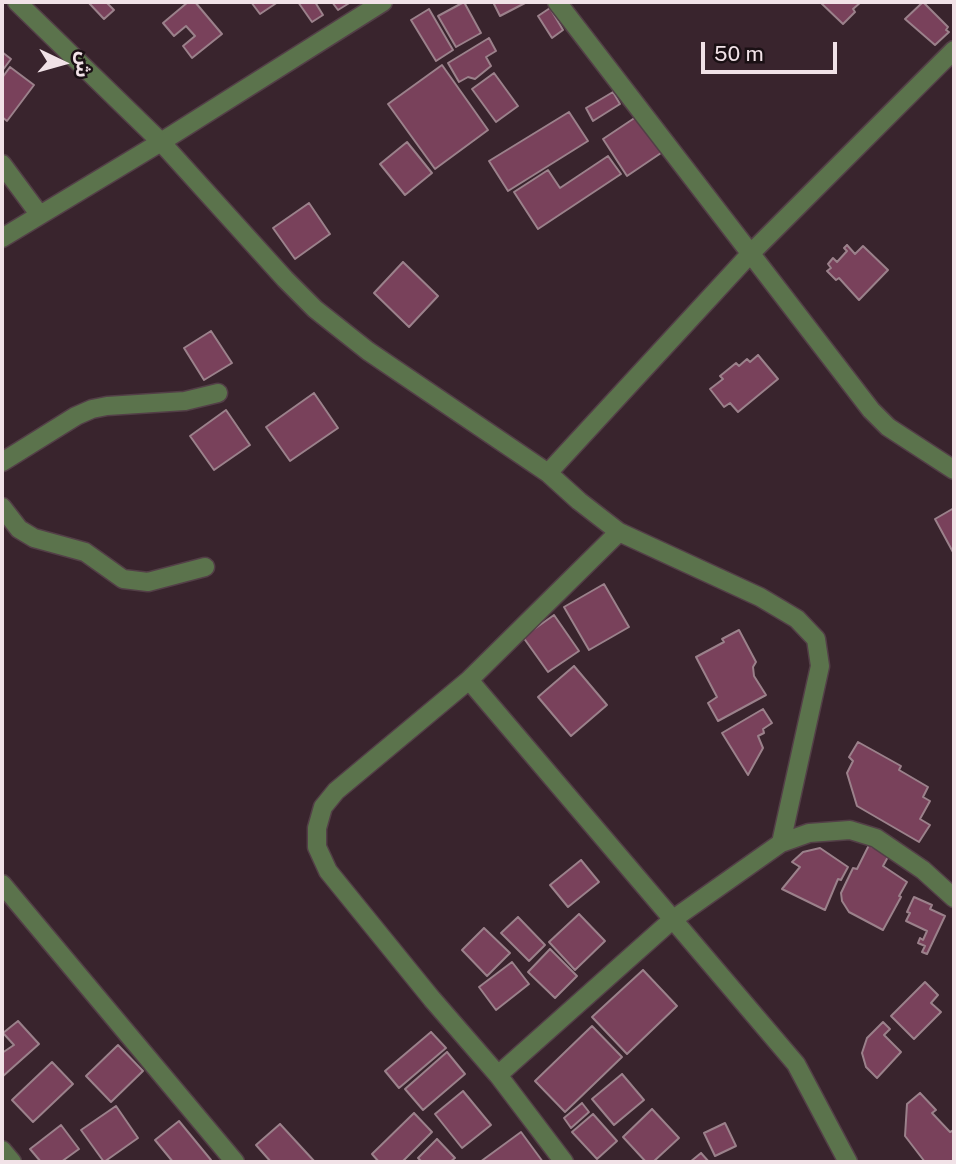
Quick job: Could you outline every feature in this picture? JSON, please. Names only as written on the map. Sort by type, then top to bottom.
[{"type":"street","points":[[17,2],[161,142],[285,279],[342,332],[548,473],[619,532],[760,597],[797,619],[816,639],[820,666],[781,843]]},
{"type":"street","points":[[2,238],[161,142],[383,2]]},
{"type":"street","points":[[557,2],[878,419],[954,470]]},
{"type":"street","points":[[548,473],[751,253],[954,50]]},
{"type":"street","points":[[2,164],[39,214]]},
{"type":"street","points":[[2,462],[92,409],[185,401],[218,393]]},
{"type":"street","points":[[2,507],[19,529],[34,538],[85,552],[123,579],[148,582],[205,567]]},
{"type":"street","points":[[564,1162],[498,1075],[328,871],[317,847],[317,828],[323,807],[336,791],[469,680],[619,532]]},
{"type":"street","points":[[469,680],[796,1064],[848,1162]]},
{"type":"street","points":[[498,1075],[672,920],[781,843],[809,833],[850,830],[876,838],[923,870],[954,898]]},
{"type":"street","points":[[2,884],[236,1162]]},
{"type":"street","points":[[2,1150],[12,1162]]},
{"type":"building","points":[[88,2],[106,2],[114,10],[104,19]]},
{"type":"building","points":[[188,2],[195,2],[222,34],[192,58],[183,46],[195,36],[186,26],[174,36],[163,23]]},
{"type":"building","points":[[251,2],[278,2],[260,14]]},
{"type":"building","points":[[298,2],[315,2],[323,15],[312,22]]},
{"type":"building","points":[[332,2],[351,2],[338,10]]},
{"type":"building","points":[[464,2],[481,33],[456,47],[438,16]]},
{"type":"building","points":[[493,2],[527,2],[500,16]]},
{"type":"building","points":[[820,2],[861,2],[843,24]]},
{"type":"building","points":[[923,2],[948,27],[946,30],[949,32],[935,45],[905,19]]},
{"type":"building","points":[[550,8],[563,30],[552,38],[538,16]]},
{"type":"building","points":[[429,9],[453,50],[436,61],[411,20]]},
{"type":"building","points":[[489,38],[496,51],[486,57],[491,66],[475,79],[468,77],[459,82],[448,63]]},
{"type":"building","points":[[2,52],[11,59],[2,71]]},
{"type":"building","points":[[442,65],[488,130],[435,169],[388,104]]},
{"type":"building","points":[[10,67],[34,85],[7,121],[2,117],[2,78]]},
{"type":"building","points":[[494,73],[518,106],[496,122],[472,89]]},
{"type":"building","points":[[613,92],[620,104],[593,121],[586,108]]},
{"type":"building","points":[[569,112],[588,141],[508,191],[489,161]]},
{"type":"building","points":[[639,115],[664,151],[627,176],[603,139]]},
{"type":"building","points":[[407,142],[432,173],[405,195],[380,164]]},
{"type":"building","points":[[608,156],[621,174],[538,229],[514,192],[548,170],[560,188]]},
{"type":"building","points":[[309,203],[330,234],[295,259],[273,228]]},
{"type":"building","points":[[847,245],[855,254],[863,246],[888,270],[859,300],[839,278],[836,280],[827,271],[831,268],[828,264],[833,258],[837,262],[847,251],[844,248]]},
{"type":"building","points":[[403,262],[438,296],[409,327],[374,293]]},
{"type":"building","points":[[211,331],[232,363],[204,380],[184,348]]},
{"type":"building","points":[[758,355],[778,379],[738,412],[730,403],[724,407],[710,389],[723,379],[720,376],[736,363],[739,366],[747,359],[750,362]]},
{"type":"building","points":[[314,393],[338,428],[290,461],[266,427]]},
{"type":"building","points":[[226,410],[250,445],[214,470],[190,436]]},
{"type":"building","points":[[954,508],[954,554],[935,519]]},
{"type":"building","points":[[604,584],[629,627],[589,650],[564,607]]},
{"type":"building","points":[[554,615],[579,651],[548,672],[523,637]]},
{"type":"building","points":[[739,630],[756,662],[753,667],[754,676],[766,695],[718,721],[708,703],[717,697],[696,657],[724,642],[722,639]]},
{"type":"building","points":[[574,666],[607,705],[571,736],[538,697]]},
{"type":"building","points":[[763,709],[772,723],[758,736],[763,748],[748,775],[722,733]]},
{"type":"building","points":[[858,742],[901,766],[899,770],[928,787],[923,797],[930,801],[920,819],[930,825],[919,842],[857,806],[847,773],[853,761],[849,757]]},
{"type":"building","points":[[869,845],[889,855],[883,866],[907,882],[883,930],[849,912],[842,901],[841,893],[853,868],[857,869]]},
{"type":"building","points":[[820,848],[848,867],[841,880],[838,879],[825,910],[782,889],[800,867],[792,862],[803,852]]},
{"type":"building","points":[[581,860],[599,882],[568,907],[550,885]]},
{"type":"building","points":[[914,897],[932,905],[930,909],[945,916],[927,954],[922,952],[925,946],[918,943],[920,938],[923,940],[927,931],[906,921]]},
{"type":"building","points":[[579,914],[605,941],[575,970],[549,942]]},
{"type":"building","points":[[518,917],[545,945],[529,961],[501,933]]},
{"type":"building","points":[[484,928],[510,953],[487,976],[462,950]]},
{"type":"building","points":[[550,949],[577,976],[555,998],[528,972]]},
{"type":"building","points":[[512,962],[529,984],[496,1010],[479,987]]},
{"type":"building","points":[[643,970],[677,1006],[627,1054],[592,1017]]},
{"type":"building","points":[[925,982],[938,995],[931,1003],[941,1012],[914,1039],[891,1016]]},
{"type":"building","points":[[18,1021],[39,1044],[2,1077],[2,1053],[14,1045],[3,1033]]},
{"type":"building","points":[[883,1022],[890,1029],[884,1035],[901,1052],[877,1078],[866,1067],[862,1053],[867,1038]]},
{"type":"building","points":[[592,1026],[622,1057],[565,1112],[535,1081]]},
{"type":"building","points":[[431,1032],[446,1048],[399,1088],[385,1071]]},
{"type":"building","points":[[118,1045],[143,1071],[111,1102],[86,1076]]},
{"type":"building","points":[[447,1052],[465,1074],[423,1110],[405,1089]]},
{"type":"building","points":[[52,1062],[73,1084],[33,1122],[12,1100]]},
{"type":"building","points":[[622,1074],[644,1100],[614,1125],[592,1099]]},
{"type":"building","points":[[463,1091],[491,1125],[462,1148],[435,1114]]},
{"type":"building","points":[[920,1093],[936,1110],[932,1113],[950,1132],[954,1130],[954,1162],[925,1162],[905,1136],[907,1104]]},
{"type":"building","points":[[582,1103],[589,1112],[571,1128],[564,1118]]},
{"type":"building","points":[[116,1106],[138,1138],[104,1162],[81,1130]]},
{"type":"building","points":[[652,1109],[679,1138],[653,1162],[646,1162],[623,1137]]},
{"type":"building","points":[[414,1113],[432,1132],[402,1162],[379,1162],[372,1154]]},
{"type":"building","points":[[593,1114],[617,1141],[597,1159],[572,1132]]},
{"type":"building","points":[[179,1121],[211,1160],[173,1162],[155,1140]]},
{"type":"building","points":[[725,1123],[736,1146],[715,1156],[704,1133]]},
{"type":"building","points":[[280,1124],[315,1162],[271,1162],[256,1145]]},
{"type":"building","points":[[61,1125],[79,1149],[61,1162],[41,1162],[30,1149]]},
{"type":"building","points":[[521,1132],[543,1162],[480,1162]]},
{"type":"building","points":[[437,1139],[455,1158],[450,1162],[422,1162],[418,1158]]},
{"type":"building","points":[[701,1153],[709,1162],[690,1162]]}]
